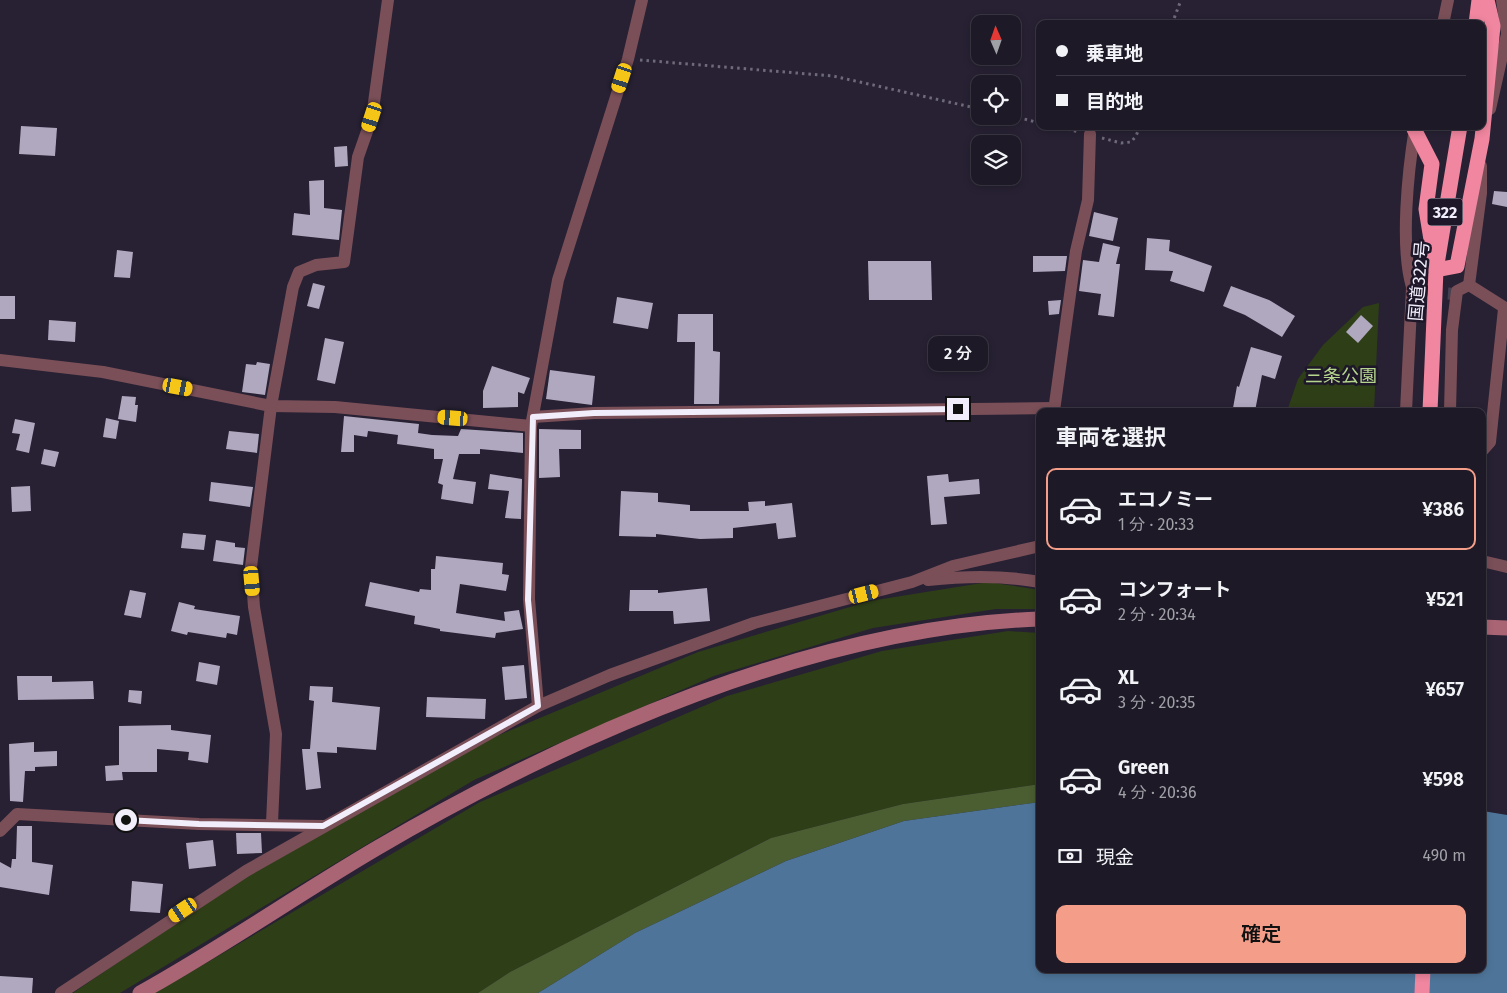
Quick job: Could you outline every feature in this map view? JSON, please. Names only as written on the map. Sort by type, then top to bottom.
[{"type":"highway","points":[[1476,20],[1479,0]]},
{"type":"highway","points":[[1486,98],[1493,26],[1487,0]]},
{"type":"highway","points":[[1416,130],[1432,164],[1426,209],[1436,270],[1456,266],[1483,130]]},
{"type":"highway","name":"国道322号","points":[[1430,408],[1436,270],[1459,130]]},
{"type":"highway","points":[[1422,993],[1423,973]]},
{"type":"street","points":[[272,823],[276,734],[256,617],[251,567],[271,406],[293,287],[299,272],[316,265],[344,262],[358,156],[372,117],[388,0]]},
{"type":"street","points":[[538,706],[528,600],[532,421],[558,280],[628,59],[642,0]]},
{"type":"street","points":[[1444,20],[1448,0]]},
{"type":"street","points":[[1486,122],[1507,33],[1502,0]]},
{"type":"street","points":[[1406,408],[1412,288],[1407,270],[1407,190],[1415,130]]},
{"type":"street","points":[[1469,285],[1481,193],[1482,139],[1484,130]]},
{"type":"street","points":[[1054,408],[1076,251],[1088,200],[1090,134]]},
{"type":"street","points":[[1469,285],[1506,309],[1490,442],[1486,446]]},
{"type":"street","points":[[1450,408],[1452,330],[1457,291],[1469,285]]},
{"type":"street","points":[[0,360],[103,372],[271,406],[335,407],[532,421],[594,413],[1036,409]]},
{"type":"street","points":[[61,993],[183,910],[323,826],[538,706],[610,675],[754,623],[912,582],[953,566],[1036,547]]},
{"type":"street","points":[[1486,562],[1507,567]]},
{"type":"street","points":[[912,582],[963,576],[1013,577],[1036,581]]},
{"type":"street","points":[[140,993],[378,847],[551,756],[634,719],[807,657],[926,629],[994,620],[1036,619]]},
{"type":"street","points":[[1486,627],[1507,628]]},
{"type":"street","points":[[0,831],[17,814],[199,824],[272,823],[323,826]]},
{"type":"path","points":[[1174,20],[1181,0]]},
{"type":"path","points":[[628,59],[833,76],[971,107]]},
{"type":"path","points":[[1021,118],[1036,122]]},
{"type":"path","points":[[1072,130],[1121,143],[1131,142],[1138,130]]},
{"type":"green space","name":"三条公園","points":[[1379,303],[1374,408],[1288,408],[1298,379],[1323,345],[1363,307]]},
{"type":"green space","points":[[988,582],[1036,589],[1036,609],[996,609],[873,628],[714,676],[474,780],[120,993],[73,993],[222,891],[463,750],[698,652],[870,601]]},
{"type":"green space","points":[[1008,631],[1036,633],[1036,785],[903,804],[771,838],[510,972],[478,993],[155,993],[480,802],[727,696],[882,651]]},
{"type":"green space","points":[[1036,785],[1036,803],[904,821],[786,861],[635,933],[538,993],[478,993],[510,972],[771,838],[903,804]]},
{"type":"water","points":[[1036,803],[1036,973],[1486,973],[1486,812],[1507,815],[1507,993],[538,993],[635,933],[786,861],[904,821]]},
{"type":"building","points":[[21,126],[57,128],[55,156],[19,154]]},
{"type":"building","points":[[347,146],[348,166],[335,167],[334,147]]},
{"type":"building","points":[[324,180],[324,208],[342,210],[339,240],[292,235],[294,213],[310,215],[309,181]]},
{"type":"building","points":[[1494,191],[1507,192],[1507,207],[1492,204]]},
{"type":"building","points":[[1094,212],[1118,218],[1113,241],[1089,236]]},
{"type":"building","points":[[1147,238],[1170,240],[1169,251],[1212,266],[1204,292],[1170,281],[1173,271],[1145,270]]},
{"type":"building","points":[[1103,243],[1120,247],[1116,264],[1120,264],[1114,317],[1098,315],[1101,294],[1079,291],[1083,260],[1099,262]]},
{"type":"building","points":[[117,250],[133,252],[130,278],[114,277]]},
{"type":"building","points":[[1033,256],[1067,256],[1065,271],[1033,272]]},
{"type":"building","points":[[868,261],[931,261],[932,300],[869,300]]},
{"type":"building","points":[[313,283],[325,286],[319,309],[307,306]]},
{"type":"building","points":[[1231,286],[1269,300],[1295,316],[1282,337],[1245,315],[1223,306]]},
{"type":"building","points":[[0,296],[15,296],[15,319],[0,319]]},
{"type":"building","points":[[617,297],[653,303],[648,329],[613,323]]},
{"type":"building","points":[[1061,300],[1059,314],[1049,315],[1048,301]]},
{"type":"building","points":[[678,314],[713,314],[713,351],[720,352],[719,404],[694,404],[695,342],[677,342]]},
{"type":"building","points":[[1361,315],[1373,326],[1358,343],[1346,332]]},
{"type":"building","points":[[49,320],[76,322],[75,342],[48,340]]},
{"type":"building","points":[[325,338],[344,342],[335,384],[317,380]]},
{"type":"building","points":[[1251,347],[1282,356],[1275,379],[1262,375],[1256,408],[1233,408],[1237,386],[1239,387]]},
{"type":"building","points":[[257,362],[270,364],[265,395],[242,392],[246,364],[256,365]]},
{"type":"building","points":[[492,366],[530,378],[524,394],[518,392],[518,407],[483,408],[483,391]]},
{"type":"building","points":[[550,370],[595,376],[592,405],[546,399]]},
{"type":"building","points":[[122,396],[136,397],[135,405],[138,405],[136,422],[118,419]]},
{"type":"building","points":[[344,416],[419,424],[418,433],[432,435],[458,436],[461,429],[523,433],[523,453],[480,449],[480,454],[459,454],[453,479],[476,482],[473,504],[441,499],[443,485],[438,483],[443,459],[434,459],[434,449],[397,444],[398,435],[368,431],[367,437],[354,435],[354,452],[341,452]]},
{"type":"building","points":[[106,418],[119,421],[116,439],[103,437]]},
{"type":"building","points":[[15,419],[35,423],[29,453],[16,450],[20,434],[12,433]]},
{"type":"building","points":[[539,429],[581,430],[581,449],[559,449],[560,477],[539,478]]},
{"type":"building","points":[[229,431],[259,434],[257,453],[226,449]]},
{"type":"building","points":[[44,449],[59,452],[55,467],[41,464]]},
{"type":"building","points":[[490,474],[522,479],[521,519],[505,518],[509,491],[488,489]]},
{"type":"building","points":[[948,474],[949,482],[979,479],[980,494],[944,497],[947,524],[931,525],[927,476]]},
{"type":"building","points":[[211,482],[253,487],[250,507],[209,501]]},
{"type":"building","points":[[30,486],[31,511],[12,512],[11,487]]},
{"type":"building","points":[[621,491],[658,493],[658,502],[690,505],[690,511],[749,511],[748,502],[765,501],[765,506],[792,503],[796,537],[778,539],[776,523],[733,528],[733,538],[700,539],[656,534],[656,537],[619,536]]},
{"type":"building","points":[[183,533],[206,535],[204,550],[181,548]]},
{"type":"building","points":[[216,540],[235,543],[235,547],[245,548],[243,565],[213,561]]},
{"type":"building","points":[[436,556],[503,563],[502,574],[509,575],[506,591],[460,584],[456,613],[505,621],[504,612],[519,610],[523,629],[496,633],[495,638],[440,631],[440,629],[414,624],[415,616],[365,606],[370,582],[419,592],[420,589],[431,590],[431,569],[435,569]]},
{"type":"building","points":[[707,588],[710,621],[674,624],[673,611],[629,611],[630,590],[658,590],[658,593]]},
{"type":"building","points":[[130,590],[146,593],[141,618],[124,615]]},
{"type":"building","points":[[179,602],[195,606],[194,609],[240,616],[237,635],[227,633],[226,638],[188,632],[187,635],[171,631]]},
{"type":"building","points":[[199,662],[220,666],[217,685],[196,681]]},
{"type":"building","points":[[524,665],[527,698],[505,700],[502,667]]},
{"type":"building","points":[[17,676],[52,676],[52,682],[93,681],[94,699],[18,700]]},
{"type":"building","points":[[310,686],[333,687],[332,702],[380,707],[376,750],[337,747],[337,753],[317,752],[321,788],[306,790],[302,749],[310,749],[314,701],[309,700]]},
{"type":"building","points":[[129,690],[142,691],[141,704],[128,702]]},
{"type":"building","points":[[427,697],[486,699],[485,719],[426,717]]},
{"type":"building","points":[[171,725],[171,730],[211,735],[208,763],[188,760],[189,752],[157,749],[157,772],[122,772],[123,780],[106,781],[105,766],[119,765],[119,726]]},
{"type":"building","points":[[34,742],[34,752],[57,751],[57,766],[35,767],[35,771],[25,771],[23,802],[10,801],[9,744]]},
{"type":"building","points":[[17,826],[32,826],[32,862],[53,865],[49,895],[0,887],[0,862],[11,868],[12,859],[16,859]]},
{"type":"building","points":[[236,833],[261,833],[262,853],[237,854]]},
{"type":"building","points":[[213,840],[216,866],[189,869],[186,843]]},
{"type":"building","points":[[132,881],[163,884],[160,913],[130,911]]},
{"type":"building","points":[[0,976],[33,978],[32,993],[0,993]]},
{"type":"tunnel","points":[[1412,291],[1456,294]]},
{"type":"route","points":[[126,820],[199,824],[272,823],[323,826],[538,706],[528,600],[531,426],[533,417],[594,413],[958,409]]}]
